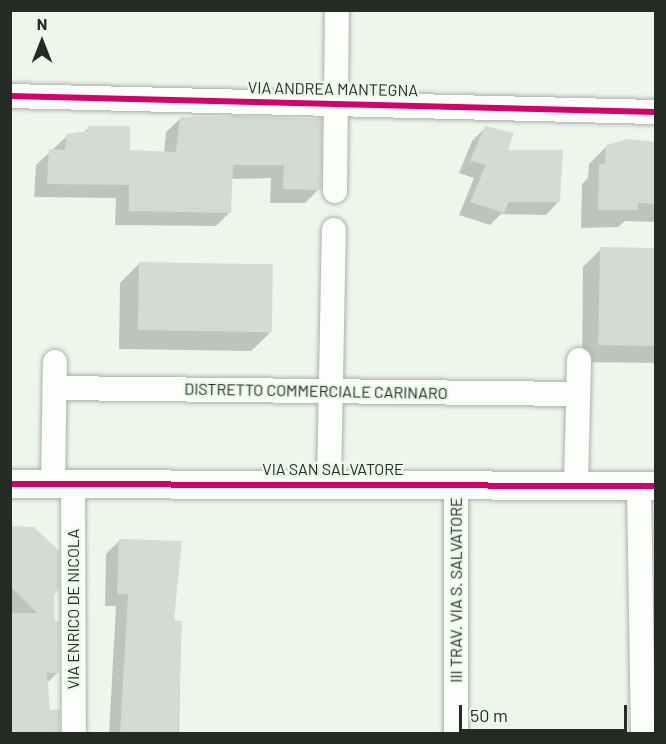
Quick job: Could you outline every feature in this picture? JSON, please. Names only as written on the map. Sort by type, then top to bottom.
[{"type":"street","points":[[335,191],[337,10]]},
{"type":"street","name":"VIA ANDREA MANTEGNA","points":[[10,96],[336,102],[656,112]]},
{"type":"street","points":[[329,483],[334,230]]},
{"type":"street","points":[[576,484],[579,360]]},
{"type":"street","name":"VIA ENRICO DE NICOLA","points":[[55,362],[74,734]]},
{"type":"street","name":"DISTRETTO COMMERCIALE CARINARO","points":[[55,388],[578,394]]},
{"type":"street","name":"VIA SAN SALVATORE","points":[[10,484],[456,483],[647,486]]},
{"type":"street","name":"III TRAV. VIA S. SALVATORE","points":[[456,483],[456,734]]},
{"type":"street","points":[[643,734],[647,486]]},
{"type":"building","points":[[180,117],[322,119],[321,190],[283,189],[284,165],[233,165],[231,213],[129,211],[129,185],[47,184],[49,149],[65,150],[66,134],[88,131],[88,126],[130,126],[130,150],[176,152]]},
{"type":"building","points":[[485,126],[514,133],[508,150],[563,150],[560,202],[509,202],[504,213],[470,202],[486,165],[470,161]]},
{"type":"building","points":[[628,139],[656,142],[656,204],[638,203],[638,210],[598,210],[599,164],[605,164],[606,145]]},
{"type":"building","points":[[600,247],[656,248],[654,346],[598,345]]},
{"type":"building","points":[[139,262],[273,264],[272,332],[138,330]]},
{"type":"building","points":[[10,526],[34,527],[59,551],[59,589],[54,596],[55,621],[59,621],[59,673],[47,673],[50,710],[60,709],[60,734],[10,734],[10,613],[37,613],[10,586]]},
{"type":"building","points":[[119,539],[182,541],[174,620],[182,621],[178,734],[120,734],[128,594],[117,594]]},
{"type":"cycle path","points":[[10,96],[656,112]]},
{"type":"cycle path","points":[[10,484],[656,486]]}]
